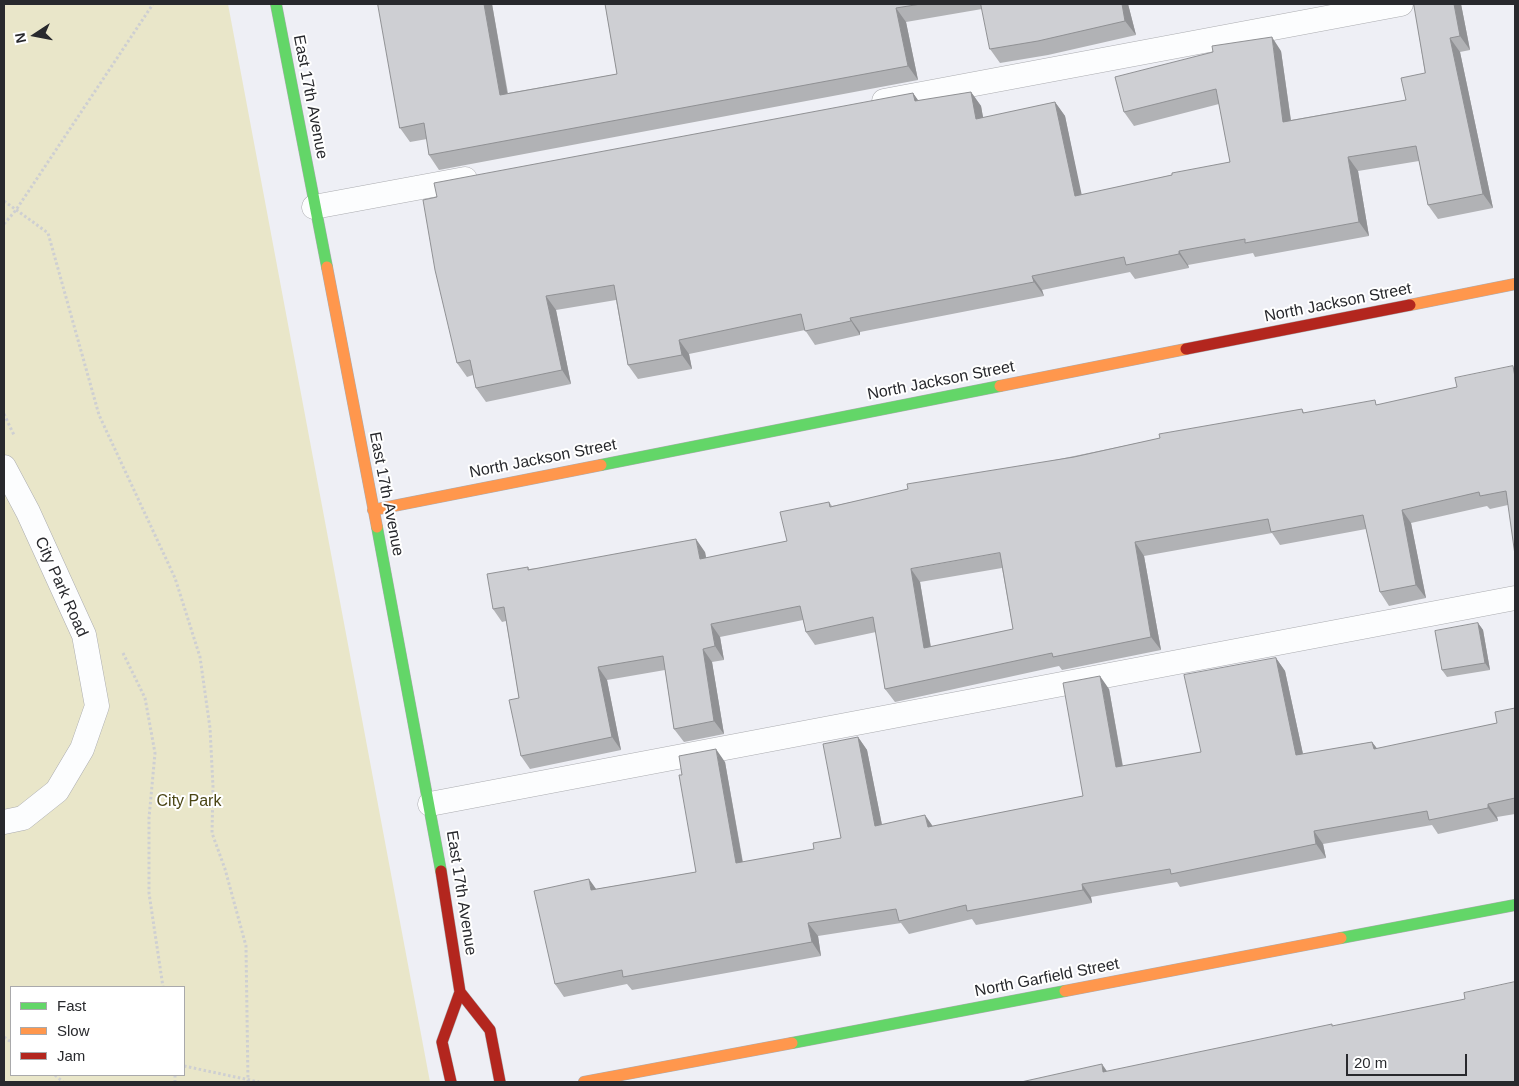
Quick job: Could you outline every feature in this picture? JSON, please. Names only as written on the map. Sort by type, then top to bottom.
[{"type":"street","name":"East 17th Avenue","points":[[276,4],[430,804],[460,992],[442,1042],[452,1082]]},
{"type":"street","name":"North Jackson Street","points":[[373,510],[1515,284]]},
{"type":"street","name":"North Garfield Street","points":[[584,1082],[1515,905]]},
{"type":"street","name":"East 17th Avenue","points":[[460,992],[490,1030],[500,1082]]},
{"type":"lane","points":[[861,105],[1401,4]]},
{"type":"lane","points":[[314,207],[488,175]]},
{"type":"lane","name":"City Park Road","points":[[4,467],[28,512],[84,635],[96,706],[82,749],[57,791],[23,818],[4,822]]},
{"type":"lane","points":[[430,804],[1515,598]]},
{"type":"path","points":[[4,224],[16,210],[152,4]]},
{"type":"path","points":[[4,201],[48,233],[99,415],[175,578],[200,657],[210,728],[214,787],[212,833],[225,869],[246,946],[248,1080]]},
{"type":"path","points":[[149,893],[163,986]]},
{"type":"path","points":[[185,1066],[259,1082]]},
{"type":"green space","name":"City Park","points":[[4,4],[228,4],[430,1082],[4,1082]]},
{"type":"building","points":[[378,4],[484,4],[500,95],[617,74],[605,4],[921,4],[896,8],[908,66],[429,155],[424,123],[400,128]]},
{"type":"building","points":[[981,4],[1122,4],[1125,21],[1038,41],[990,49]]},
{"type":"building","points":[[1414,4],[1454,4],[1460,36],[1450,38],[1483,194],[1428,205],[1416,146],[1348,157],[1359,222],[1245,243],[1245,239],[1179,251],[1179,254],[1126,265],[1124,257],[1032,276],[1034,282],[850,318],[851,321],[805,331],[801,314],[679,340],[682,355],[628,365],[614,285],[546,296],[562,370],[476,388],[470,360],[457,363],[435,270],[423,200],[437,197],[434,183],[913,93],[915,101],[971,92],[976,119],[1055,102],[1075,196],[1172,175],[1172,173],[1230,162],[1216,89],[1124,112],[1115,77],[1213,52],[1212,46],[1272,37],[1283,122],[1406,100],[1401,78],[1425,73]]},
{"type":"building","points":[[1513,366],[1515,377],[1515,555],[1506,491],[1480,496],[1479,492],[1402,510],[1416,585],[1380,592],[1363,515],[1271,532],[1268,519],[1135,542],[1151,637],[1053,657],[1052,653],[885,689],[873,617],[806,632],[800,606],[711,624],[715,646],[703,649],[714,721],[674,729],[663,656],[598,667],[612,737],[521,756],[509,700],[519,698],[504,607],[493,609],[487,574],[528,567],[528,570],[696,539],[700,559],[787,541],[780,512],[829,502],[830,507],[908,489],[907,484],[1074,457],[1160,438],[1159,434],[1302,409],[1303,413],[1375,400],[1376,405],[1457,387],[1455,378]],"holes":[[[1000,553],[1013,629],[924,648],[911,569]]]},
{"type":"building","points":[[1478,623],[1485,663],[1442,670],[1435,631]]},
{"type":"building","points":[[1276,658],[1296,755],[1372,742],[1374,749],[1497,723],[1495,712],[1515,708],[1515,798],[1488,804],[1488,808],[1429,820],[1427,811],[1314,831],[1316,844],[1171,874],[1170,869],[1082,884],[1083,890],[967,911],[966,905],[899,921],[896,909],[808,923],[812,942],[623,977],[622,970],[555,984],[534,891],[589,879],[591,890],[696,872],[679,775],[682,775],[679,756],[716,749],[736,863],[814,849],[813,843],[841,838],[823,744],[858,737],[875,826],[925,815],[928,827],[1083,796],[1063,683],[1100,676],[1116,767],[1201,752],[1184,675]]},
{"type":"building","points":[[1515,982],[1515,1082],[1021,1082],[1102,1064],[1103,1072],[1332,1024],[1332,1026],[1465,999],[1464,993]]},
{"type":"traffic: fast","points":[[276,4],[327,267]]},
{"type":"traffic: fast","points":[[601,465],[1000,386]]},
{"type":"traffic: fast","points":[[377,527],[441,871]]},
{"type":"traffic: fast","points":[[1341,938],[1515,905]]},
{"type":"traffic: fast","points":[[792,1043],[1065,991]]},
{"type":"traffic: slow","points":[[327,267],[377,527]]},
{"type":"traffic: slow","points":[[1410,305],[1515,284]]},
{"type":"traffic: slow","points":[[1000,386],[1186,349]]},
{"type":"traffic: slow","points":[[373,510],[601,465]]},
{"type":"traffic: slow","points":[[1065,991],[1341,938]]},
{"type":"traffic: slow","points":[[584,1082],[792,1043]]},
{"type":"traffic: jam","points":[[1186,349],[1410,305]]},
{"type":"traffic: jam","points":[[441,871],[460,992],[442,1042],[451,1082]]},
{"type":"traffic: jam","points":[[460,992],[490,1030],[500,1082]]}]
